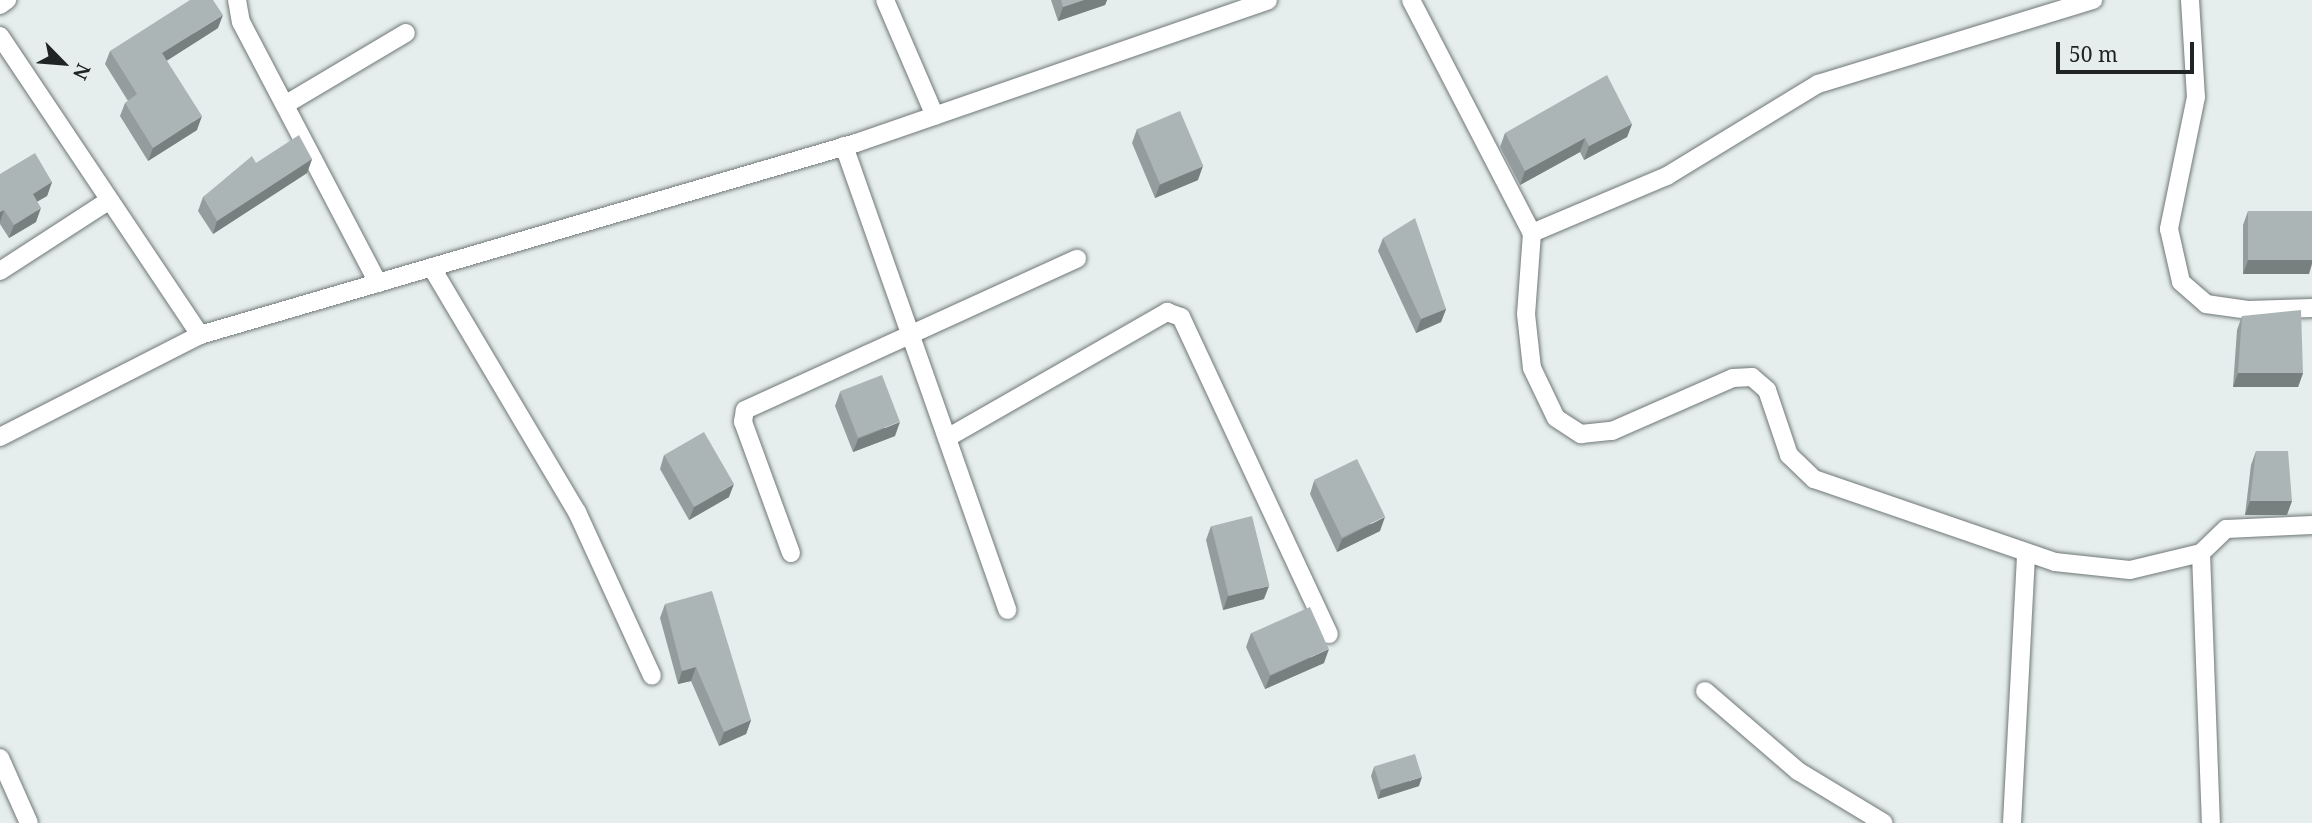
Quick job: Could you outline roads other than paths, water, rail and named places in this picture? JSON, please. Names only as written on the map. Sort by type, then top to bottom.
[{"type":"street","points":[[0,5],[7,0]]},
{"type":"street","points":[[237,0],[241,22],[288,103],[378,283]]},
{"type":"street","points":[[885,0],[934,116]]},
{"type":"street","points":[[0,437],[133,363],[200,335],[844,146],[1268,0]]},
{"type":"street","points":[[1411,0],[1532,233],[1526,314],[1532,368],[1556,418],[1581,434],[1612,431],[1733,378],[1752,377],[1767,390],[1800,470],[2026,553],[2130,570],[2201,553],[2226,528],[2312,525]]},
{"type":"street","points":[[1532,233],[1667,176],[1818,84],[2093,0]]},
{"type":"street","points":[[2190,0],[2196,97],[2169,229],[2181,282],[2206,304],[2248,310],[2312,308]]},
{"type":"street","points":[[288,103],[406,33]]},
{"type":"street","points":[[0,36],[200,335]]},
{"type":"street","points":[[844,146],[1007,610]]},
{"type":"street","points":[[0,271],[108,201]]},
{"type":"street","points":[[791,553],[743,422],[745,410],[755,400],[912,340],[1077,259]]},
{"type":"street","points":[[432,268],[577,512],[652,676]]},
{"type":"street","points":[[947,438],[1167,312],[1181,317],[1329,635]]},
{"type":"street","points":[[2012,823],[2026,553]]},
{"type":"street","points":[[2201,553],[2211,823]]},
{"type":"street","points":[[1705,691],[1798,771],[1884,823]]},
{"type":"street","points":[[0,759],[29,823]]}]
